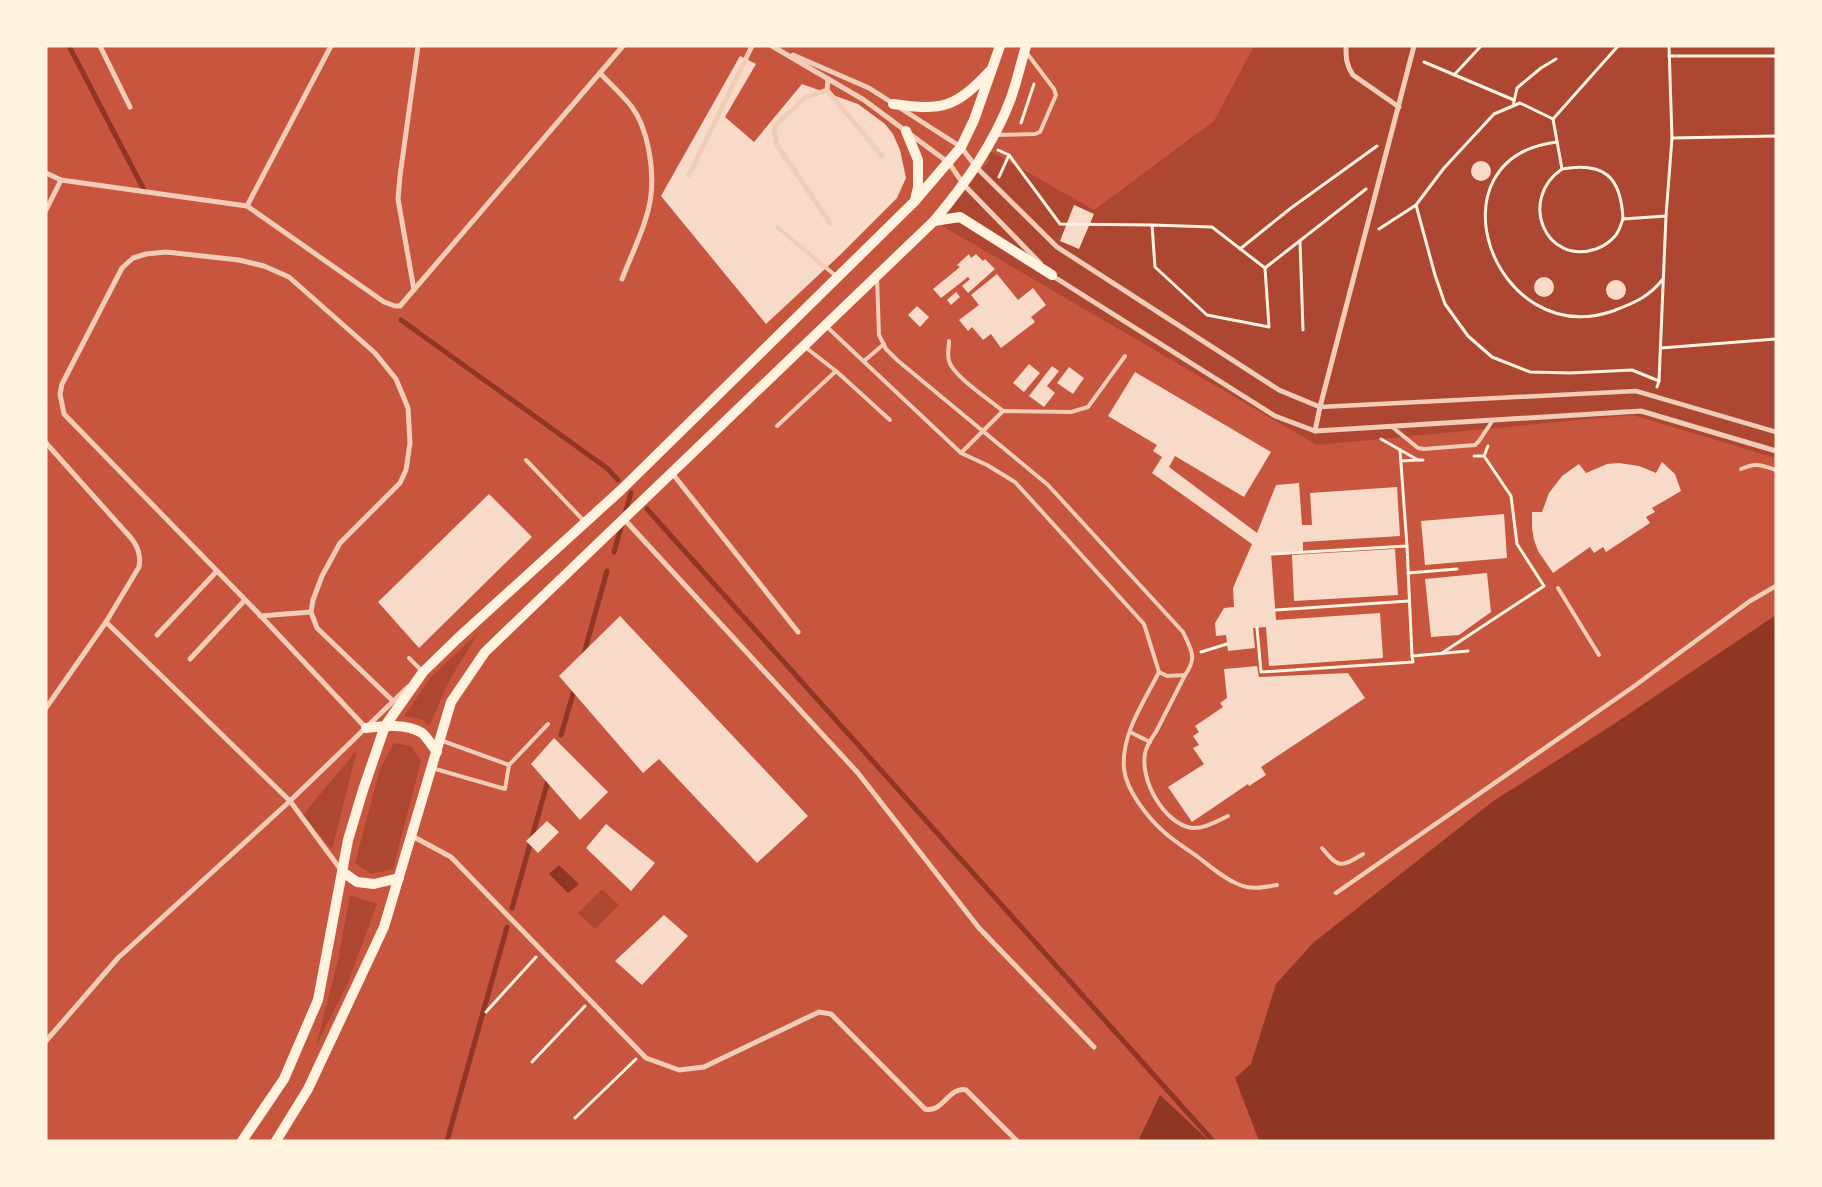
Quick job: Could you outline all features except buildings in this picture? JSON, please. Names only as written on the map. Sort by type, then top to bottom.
[{"type":"main road","points":[[242,1141],[284,1080],[318,1000],[348,840],[385,726],[422,674],[457,639],[621,490],[914,202],[961,148],[974,120],[1000,46]]},
{"type":"main road","points":[[277,1140],[308,1089],[384,927],[451,702],[485,652],[934,221],[964,185],[994,135],[1011,99],[1026,48]]},
{"type":"main road","points":[[893,104],[922,108],[948,105],[969,93],[994,67]]},
{"type":"main road","points":[[906,131],[918,160],[918,188],[914,202]]},
{"type":"main road","points":[[934,221],[960,217],[1052,276]]},
{"type":"main road","points":[[366,728],[403,727],[422,733],[437,752]]},
{"type":"main road","points":[[343,872],[357,882],[374,884],[399,878]]},
{"type":"street","points":[[100,46],[130,107]]},
{"type":"street","points":[[247,206],[331,46]]},
{"type":"street","points":[[414,290],[398,199],[418,46]]},
{"type":"street","points":[[46,173],[61,180],[247,206],[384,302],[400,306],[623,46]]},
{"type":"street","points":[[689,175],[752,46]]},
{"type":"street","points":[[772,46],[864,100],[949,163],[964,185],[1052,276],[1275,416],[1315,431],[1642,411],[1776,451]]},
{"type":"street","points":[[772,46],[870,88],[961,148],[976,167],[1057,246],[1279,390],[1320,407],[1636,391],[1776,432]]},
{"type":"street","points":[[1346,46],[1346,62],[1353,74],[1399,107]]},
{"type":"street","points":[[1315,431],[1414,46]]},
{"type":"street","points":[[600,73],[632,107],[644,130],[649,150],[651,195],[644,222],[622,279]]},
{"type":"street","points":[[828,79],[827,90],[882,156]]},
{"type":"street","points":[[827,90],[812,94],[801,100],[777,124],[774,130],[778,145],[830,224]]},
{"type":"street","points":[[46,210],[61,180]]},
{"type":"street","points":[[366,728],[64,414],[60,403],[62,384],[122,268],[133,258],[146,254],[166,252],[239,260],[264,266],[289,277],[375,352],[396,379],[408,408],[410,444],[406,470],[400,483],[340,543],[322,576],[313,600],[311,612],[317,628],[393,700]]},
{"type":"street","points":[[46,443],[131,538],[137,546],[139,554],[139,567],[106,622],[46,708]]},
{"type":"street","points":[[672,472],[798,632]]},
{"type":"street","points":[[624,518],[858,773],[978,928],[1094,1047]]},
{"type":"street","points":[[157,635],[217,572]]},
{"type":"street","points":[[1336,893],[1633,687],[1750,601],[1776,586]]},
{"type":"street","points":[[190,659],[244,600]]},
{"type":"street","points":[[260,616],[311,612]]},
{"type":"street","points":[[106,622],[290,801],[343,872]]},
{"type":"street","points":[[46,1041],[118,958],[290,801],[422,674]]},
{"type":"street","points":[[412,836],[451,857],[646,1058],[679,1070],[704,1067],[819,1012],[825,1012],[831,1014],[925,1110],[934,1109],[956,1091],[966,1090],[1017,1141]]},
{"type":"lane","points":[[994,135],[1035,134],[1040,132],[1056,98],[1054,89],[1026,48]]},
{"type":"lane","points":[[777,227],[838,278]]},
{"type":"lane","points":[[877,276],[879,335],[897,360],[1048,485],[1183,632],[1194,655],[1192,666],[1185,675],[1145,752],[1143,766],[1146,781],[1156,799],[1172,820],[1183,825],[1194,828],[1208,825],[1228,816]]},
{"type":"lane","points":[[825,326],[961,453],[987,465],[1015,482],[1144,624],[1159,672],[1130,732],[1124,754],[1126,779],[1131,791],[1164,832],[1221,875],[1241,886],[1258,888],[1277,885]]},
{"type":"lane","points":[[949,341],[948,360],[953,370],[1003,411],[1071,412],[1088,407],[1125,356]]},
{"type":"lane","points":[[864,361],[884,344]]},
{"type":"lane","points":[[804,346],[836,371],[890,420]]},
{"type":"lane","points":[[777,426],[836,371]]},
{"type":"lane","points":[[961,453],[1003,411]]},
{"type":"lane","points":[[1391,426],[1418,448],[1424,449],[1475,444],[1480,441],[1494,420]]},
{"type":"lane","points":[[526,460],[585,523]]},
{"type":"lane","points":[[1741,469],[1755,464],[1776,470]]},
{"type":"lane","points":[[1558,588],[1599,655]]},
{"type":"lane","points":[[409,658],[422,674]]},
{"type":"lane","points":[[1159,672],[1167,676],[1185,675]]},
{"type":"lane","points":[[432,768],[505,789],[509,765],[548,724]]},
{"type":"lane","points":[[1130,732],[1150,742]]},
{"type":"lane","points":[[440,740],[509,765]]},
{"type":"lane","points":[[1322,848],[1334,862],[1341,864],[1363,854]]},
{"type":"path","points":[[1454,74],[1480,46]]},
{"type":"path","points":[[1553,119],[1618,46]]},
{"type":"path","points":[[1657,387],[1659,382],[1666,216],[1672,138],[1669,46]]},
{"type":"path","points":[[1669,56],[1776,56]]},
{"type":"path","points":[[1513,106],[1517,88],[1541,68],[1556,60]]},
{"type":"path","points":[[1424,62],[1514,100]]},
{"type":"path","points":[[1021,123],[1034,84]]},
{"type":"path","points":[[1378,229],[1416,206],[1444,168],[1494,114],[1520,104],[1553,119]]},
{"type":"path","points":[[1553,119],[1562,169]]},
{"type":"path","points":[[1672,138],[1776,136]]},
{"type":"path","points":[[1557,142],[1528,148],[1506,163],[1493,181],[1485,224],[1488,242],[1505,276],[1528,300],[1544,309],[1576,316],[1592,316],[1637,301],[1654,291],[1664,279]]},
{"type":"path","points":[[1240,249],[1291,208],[1378,145]]},
{"type":"path","points":[[995,186],[1010,155],[1060,224],[1152,224],[1212,227],[1265,268],[1269,327],[1207,315],[1155,267],[1152,224]]},
{"type":"path","points":[[1575,167],[1593,168],[1602,171],[1615,182],[1622,200],[1623,219],[1616,235],[1604,246],[1588,252],[1570,251],[1556,244],[1544,229],[1539,214],[1541,195],[1553,175],[1562,169],[1575,167]]},
{"type":"path","points":[[1265,268],[1366,189]]},
{"type":"path","points":[[1416,206],[1445,304],[1468,336],[1492,357],[1530,372],[1570,373],[1632,370],[1659,382]]},
{"type":"path","points":[[1623,219],[1666,216]]},
{"type":"path","points":[[1300,240],[1303,330]]},
{"type":"path","points":[[1661,348],[1776,339]]},
{"type":"path","points":[[1257,628],[1256,640],[1261,672],[1413,662],[1400,450]]},
{"type":"path","points":[[1442,653],[1544,586],[1517,544],[1511,496],[1484,456]]},
{"type":"path","points":[[1401,461],[1418,460]]},
{"type":"path","points":[[1272,554],[1407,546]]},
{"type":"path","points":[[1408,572],[1458,569]]},
{"type":"path","points":[[1276,610],[1409,601]]},
{"type":"path","points":[[1194,655],[1227,644]]},
{"type":"path","points":[[1412,656],[1468,651]]},
{"type":"path","points":[[486,1012],[542,950]]},
{"type":"path","points":[[532,1062],[590,1000]]},
{"type":"path","points":[[575,1118],[642,1054]]},
{"type":"shaded area","points":[[1254,46],[1776,46],[1776,458],[1633,415],[1317,445],[934,221],[989,161],[987,149],[1094,210],[1214,121]]},
{"type":"shaded area","points":[[1776,615],[1776,1141],[1259,1141],[1235,1078],[1251,1064],[1276,984],[1313,943],[1492,802],[1614,724]]},
{"type":"shaded area","points":[[479,632],[450,679],[429,726],[423,720],[404,716],[431,677]]},
{"type":"shaded area","points":[[394,743],[411,746],[421,761],[393,869],[371,874],[355,863],[380,769]]},
{"type":"shaded area","points":[[357,750],[332,849],[302,816]]},
{"type":"shaded area","points":[[559,865],[579,884],[568,893],[549,874]]},
{"type":"shaded area","points":[[602,889],[619,905],[595,929],[578,913]]},
{"type":"shaded area","points":[[350,895],[377,904],[347,985],[316,1046],[338,960]]},
{"type":"shaded area","points":[[1160,1095],[1209,1141],[1138,1141]]},
{"type":"waterway","points":[[69,46],[144,190]]},
{"type":"waterway","points":[[401,320],[608,469],[618,480]]},
{"type":"waterway","points":[[625,514],[631,493]]},
{"type":"waterway","points":[[647,509],[1213,1141]]},
{"type":"waterway","points":[[614,552],[622,524]]},
{"type":"waterway","points":[[583,657],[607,571]]},
{"type":"waterway","points":[[561,735],[575,687]]},
{"type":"waterway","points":[[512,908],[549,777]]},
{"type":"waterway","points":[[447,1141],[507,927]]}]
